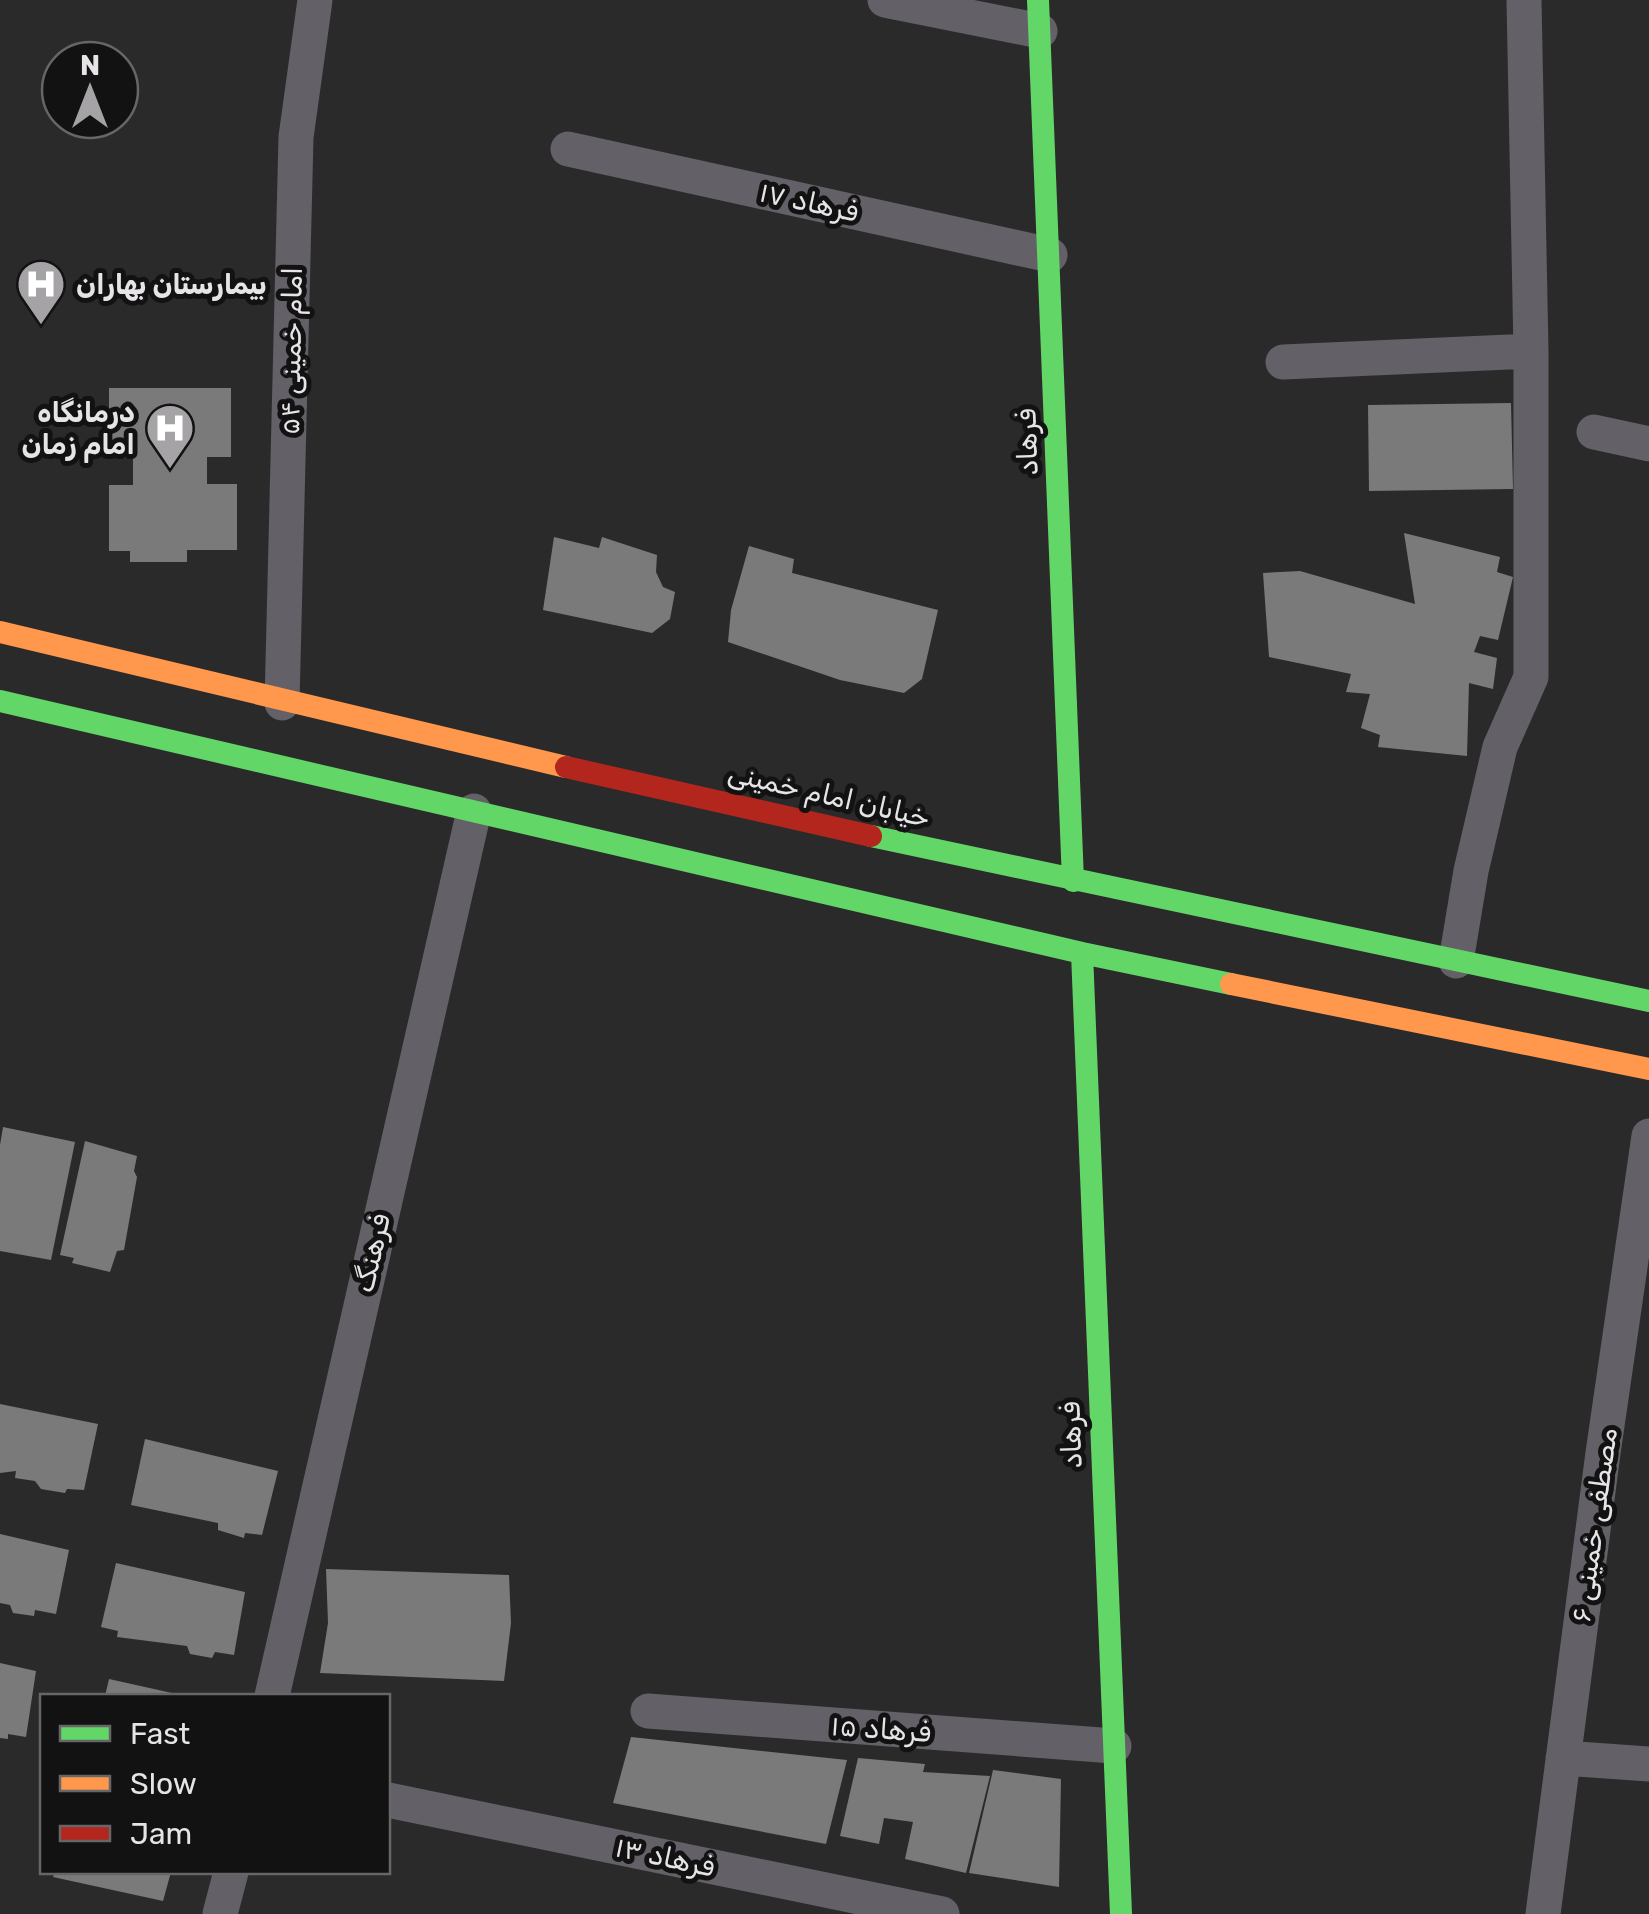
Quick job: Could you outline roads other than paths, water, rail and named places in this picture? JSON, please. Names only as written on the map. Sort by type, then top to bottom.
[{"type":"main road","name":"فرهاد","points":[[1039,15],[1074,881]]},
{"type":"main road","name":"خیابان امام خمینی","points":[[0,632],[282,703],[1074,881],[1649,1000]]},
{"type":"main road","points":[[0,702],[1082,953],[1649,1069]]},
{"type":"main road","name":"فرهاد","points":[[1082,953],[1121,1914]]},
{"type":"street","name":"امام خمینی ۵۴","points":[[282,703],[296,137],[315,0]]},
{"type":"street","points":[[885,0],[1039,15]]},
{"type":"street","points":[[1456,961],[1471,871],[1500,747],[1531,677],[1531,351],[1524,0]]},
{"type":"street","name":"فرهاد ۱۷","points":[[568,149],[1050,255]]},
{"type":"street","points":[[1283,362],[1531,351]]},
{"type":"street","points":[[1594,432],[1649,444]]},
{"type":"street","name":"فرهنگ","points":[[272,1694],[474,810]]},
{"type":"street","name":"مصطفی خمینی ۶","points":[[1543,1914],[1649,1136]]},
{"type":"street","name":"فرهاد ۱۵","points":[[648,1711],[1114,1746]]},
{"type":"street","points":[[1563,1758],[1649,1764]]},
{"type":"street","name":"فرهاد ۱۳","points":[[390,1800],[942,1914]]},
{"type":"street","points":[[220,1914],[230,1874]]},
{"type":"place","name":"بیمارستان بهاران","points":[[41,326]]},
{"type":"place","name":"درمانگاه امام زمان","points":[[170,470]]}]
